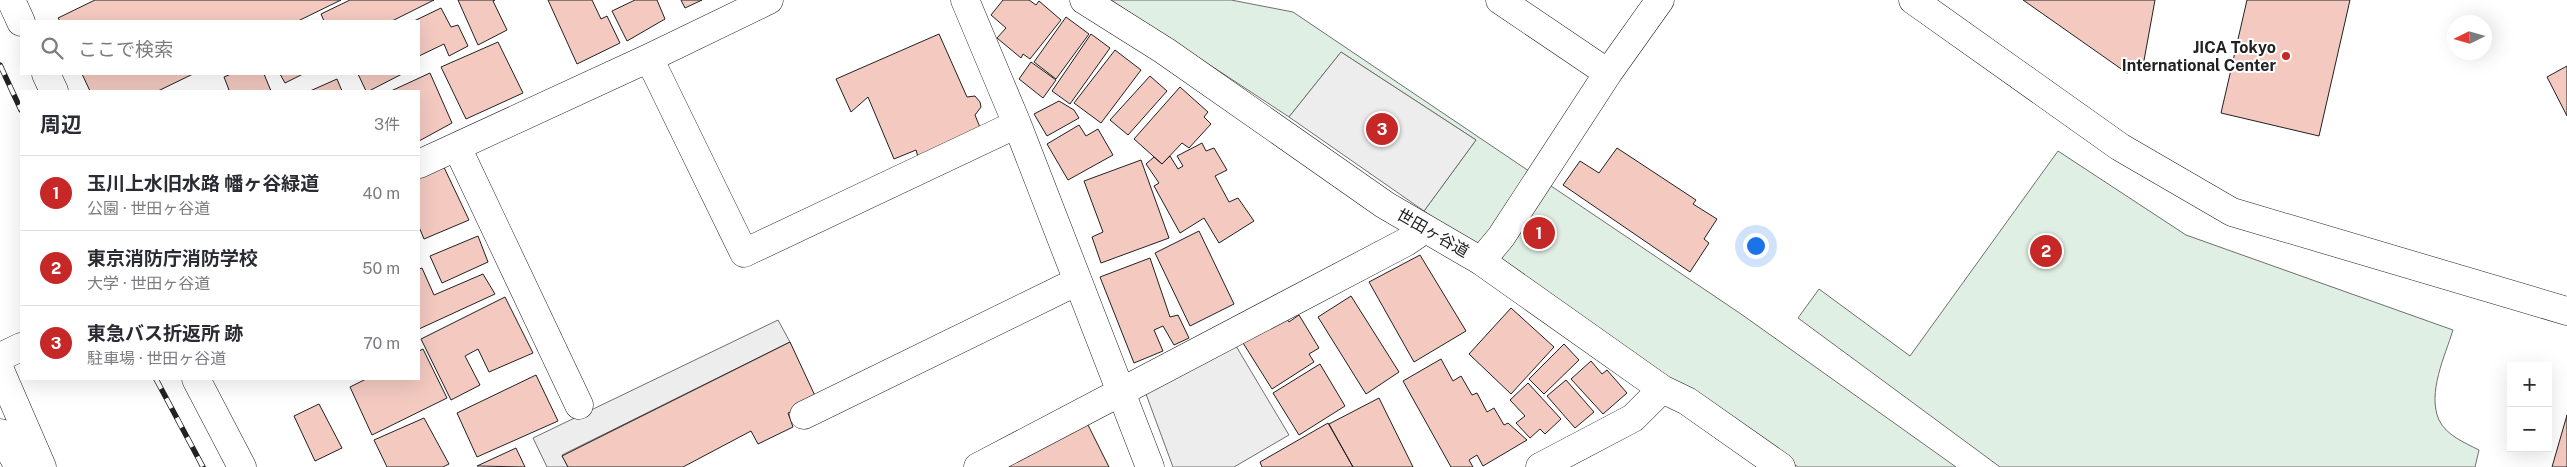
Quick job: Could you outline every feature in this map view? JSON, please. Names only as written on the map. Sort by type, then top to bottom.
[{"type":"main road","points":[[11,0],[20,20]]},
{"type":"main road","points":[[420,164],[649,58],[769,0]]},
{"type":"main road","points":[[965,0],[1017,124],[1150,467]]},
{"type":"main road","name":"世田ヶ谷道","points":[[1084,0],[1165,51],[1385,205],[1481,261],[1662,388],[1687,401],[1781,467]]},
{"type":"main road","points":[[1500,0],[1608,73]]},
{"type":"main road","points":[[1481,261],[1501,237],[1608,73],[1660,0]]},
{"type":"main road","points":[[1913,0],[2120,147],[2232,212],[2567,311]]},
{"type":"main road","points":[[649,58],[744,254],[1017,124]]},
{"type":"main road","points":[[46,75],[54,90]]},
{"type":"main road","points":[[457,147],[579,405]]},
{"type":"main road","points":[[978,467],[1406,242],[1425,229]]},
{"type":"main road","points":[[804,415],[1078,281]]},
{"type":"main road","points":[[0,357],[20,347]]},
{"type":"main road","points":[[0,370],[42,467]]},
{"type":"main road","points":[[197,380],[242,467]]},
{"type":"main road","points":[[1540,467],[1633,418],[1662,388]]},
{"type":"main road","points":[[0,433],[19,467]]},
{"type":"green space","points":[[1111,0],[1231,0],[1293,12],[1741,314],[1956,467],[1798,467],[1424,211],[1476,140],[1341,52],[1289,117]]},
{"type":"green space","points":[[2058,151],[2186,235],[2453,330],[2438,375],[2435,398],[2436,409],[2439,420],[2446,430],[2456,438],[2479,450],[2475,467],[2000,467],[1798,318],[1819,289],[1910,356]]},
{"type":"shaded area","points":[[1341,52],[1476,140],[1424,211],[1289,117]]},
{"type":"shaded area","points":[[778,320],[790,342],[562,455],[568,467],[547,467],[533,438]]},
{"type":"shaded area","points":[[1230,336],[1289,435],[1234,467],[1173,467],[1143,386]]},
{"type":"building","points":[[95,0],[341,0],[300,20],[59,20],[58,18]]},
{"type":"building","points":[[350,0],[434,0],[394,20],[324,20],[321,14]]},
{"type":"building","points":[[458,0],[495,0],[493,1],[507,30],[478,45]]},
{"type":"building","points":[[548,0],[592,0],[601,19],[607,16],[620,43],[577,64]]},
{"type":"building","points":[[635,0],[657,0],[665,19],[627,41],[612,11]]},
{"type":"building","points":[[681,0],[702,0],[685,8]]},
{"type":"building","points":[[1003,0],[1029,0],[1036,5],[1039,1],[1061,20],[1030,59],[1023,54],[1021,58],[997,38],[1006,28],[991,15]]},
{"type":"building","name":"JICA Tokyo International Center","points":[[2023,0],[2155,0],[2143,66],[2127,73]]},
{"type":"building","name":"JICA Tokyo International Center","points":[[2247,0],[2350,0],[2319,136],[2221,113]]},
{"type":"building","points":[[441,8],[451,27],[458,25],[468,46],[449,56],[444,44],[420,56],[420,20],[416,20]]},
{"type":"building","points":[[1066,17],[1089,34],[1056,79],[1034,62]]},
{"type":"building","points":[[939,34],[967,97],[975,96],[980,102],[981,107],[975,115],[981,130],[918,157],[916,150],[894,159],[868,97],[851,112],[836,79]]},
{"type":"building","points":[[1091,34],[1110,48],[1070,104],[1052,91]]},
{"type":"building","points":[[498,42],[523,93],[466,119],[441,67]]},
{"type":"building","points":[[1115,50],[1141,70],[1101,123],[1074,103]]},
{"type":"building","points":[[1031,62],[1056,80],[1043,98],[1019,79]]},
{"type":"building","points":[[2567,66],[2567,116],[2547,77]]},
{"type":"building","points":[[430,73],[452,123],[420,140],[420,90],[393,90]]},
{"type":"building","points":[[82,75],[191,75],[160,90],[90,90]]},
{"type":"building","points":[[229,75],[264,75],[271,90],[229,90],[224,77]]},
{"type":"building","points":[[281,75],[301,75],[285,83]]},
{"type":"building","points":[[358,75],[400,75],[371,90],[366,90]]},
{"type":"building","points":[[1150,76],[1167,91],[1128,135],[1110,120]]},
{"type":"building","points":[[337,79],[342,90],[312,90]]},
{"type":"building","points":[[1180,87],[1208,112],[1204,117],[1211,124],[1189,148],[1182,143],[1162,164],[1134,139]]},
{"type":"building","points":[[1059,101],[1074,110],[1079,118],[1047,136],[1034,114]]},
{"type":"building","points":[[1079,125],[1086,136],[1098,129],[1113,155],[1068,180],[1047,144]]},
{"type":"building","points":[[1202,143],[1206,151],[1214,148],[1227,170],[1215,176],[1229,202],[1238,198],[1254,221],[1219,243],[1204,218],[1180,233],[1154,186],[1159,183],[1146,164],[1154,157],[1162,164],[1170,156],[1178,169],[1183,166],[1177,156]]},
{"type":"building","points":[[1617,148],[1696,200],[1693,204],[1717,219],[1704,239],[1709,243],[1690,272],[1563,185],[1580,161],[1599,173]]},
{"type":"building","points":[[1141,160],[1169,238],[1101,263],[1092,237],[1103,232],[1084,181]]},
{"type":"building","points":[[441,161],[469,220],[424,239],[420,229],[420,170]]},
{"type":"building","points":[[1199,231],[1234,304],[1190,326],[1155,253]]},
{"type":"building","points":[[478,236],[488,262],[442,283],[430,256]]},
{"type":"building","points":[[1420,255],[1466,331],[1414,362],[1369,282]]},
{"type":"building","points":[[1150,258],[1170,317],[1178,315],[1189,338],[1174,345],[1163,326],[1154,330],[1163,351],[1134,363],[1100,277]]},
{"type":"building","points":[[422,268],[434,295],[483,274],[495,294],[420,329],[420,269]]},
{"type":"building","points":[[1351,296],[1399,372],[1366,394],[1318,317]]},
{"type":"building","points":[[505,297],[533,353],[489,372],[478,349],[465,356],[480,385],[451,400],[421,339]]},
{"type":"building","points":[[1511,308],[1554,347],[1511,394],[1469,354]]},
{"type":"building","points":[[1283,313],[1289,322],[1299,315],[1319,348],[1309,354],[1314,362],[1272,389],[1238,335]]},
{"type":"building","points":[[790,342],[817,400],[788,413],[793,427],[758,444],[751,431],[683,467],[568,467],[562,456]]},
{"type":"building","points":[[1564,344],[1579,360],[1544,394],[1529,379]]},
{"type":"building","points":[[423,349],[447,398],[372,435],[350,387],[364,380],[420,380],[420,350]]},
{"type":"building","points":[[1441,359],[1453,381],[1461,376],[1472,395],[1477,393],[1487,412],[1494,408],[1504,425],[1508,423],[1527,440],[1483,466],[1477,455],[1469,460],[1473,467],[1451,467],[1403,381]]},
{"type":"building","points":[[1591,361],[1602,374],[1607,370],[1627,393],[1603,414],[1571,379]]},
{"type":"building","points":[[1320,364],[1345,406],[1299,435],[1273,393]]},
{"type":"building","points":[[536,375],[558,421],[477,457],[457,413]]},
{"type":"building","points":[[1566,380],[1594,412],[1575,428],[1547,396]]},
{"type":"building","points":[[1528,383],[1561,419],[1545,434],[1540,429],[1530,438],[1516,423],[1525,416],[1510,400]]},
{"type":"building","points":[[1379,398],[1413,467],[1353,467],[1329,424]]},
{"type":"building","points":[[319,404],[342,448],[315,461],[294,416]]},
{"type":"building","points":[[2567,415],[2567,467],[2552,467]]},
{"type":"building","points":[[424,418],[449,464],[443,467],[387,467],[374,440]]},
{"type":"building","points":[[1087,423],[1109,467],[1000,467]]},
{"type":"building","points":[[1328,423],[1353,467],[1262,467],[1260,462]]},
{"type":"building","points":[[516,448],[525,467],[477,466]]},
{"type":"railway","points":[[0,65],[20,108]]},
{"type":"railway","points":[[157,380],[203,467]]},
{"type":"place","name":"JICA Tokyo International Center","points":[[2286,56]]},
{"type":"place","name":"東急バス折返所 跡","points":[[1382,129]]},
{"type":"place","name":"玉川上水旧水路 幡ヶ谷緑道","points":[[1539,233]]},
{"type":"place","name":"東京消防庁消防学校","points":[[2046,251]]}]
